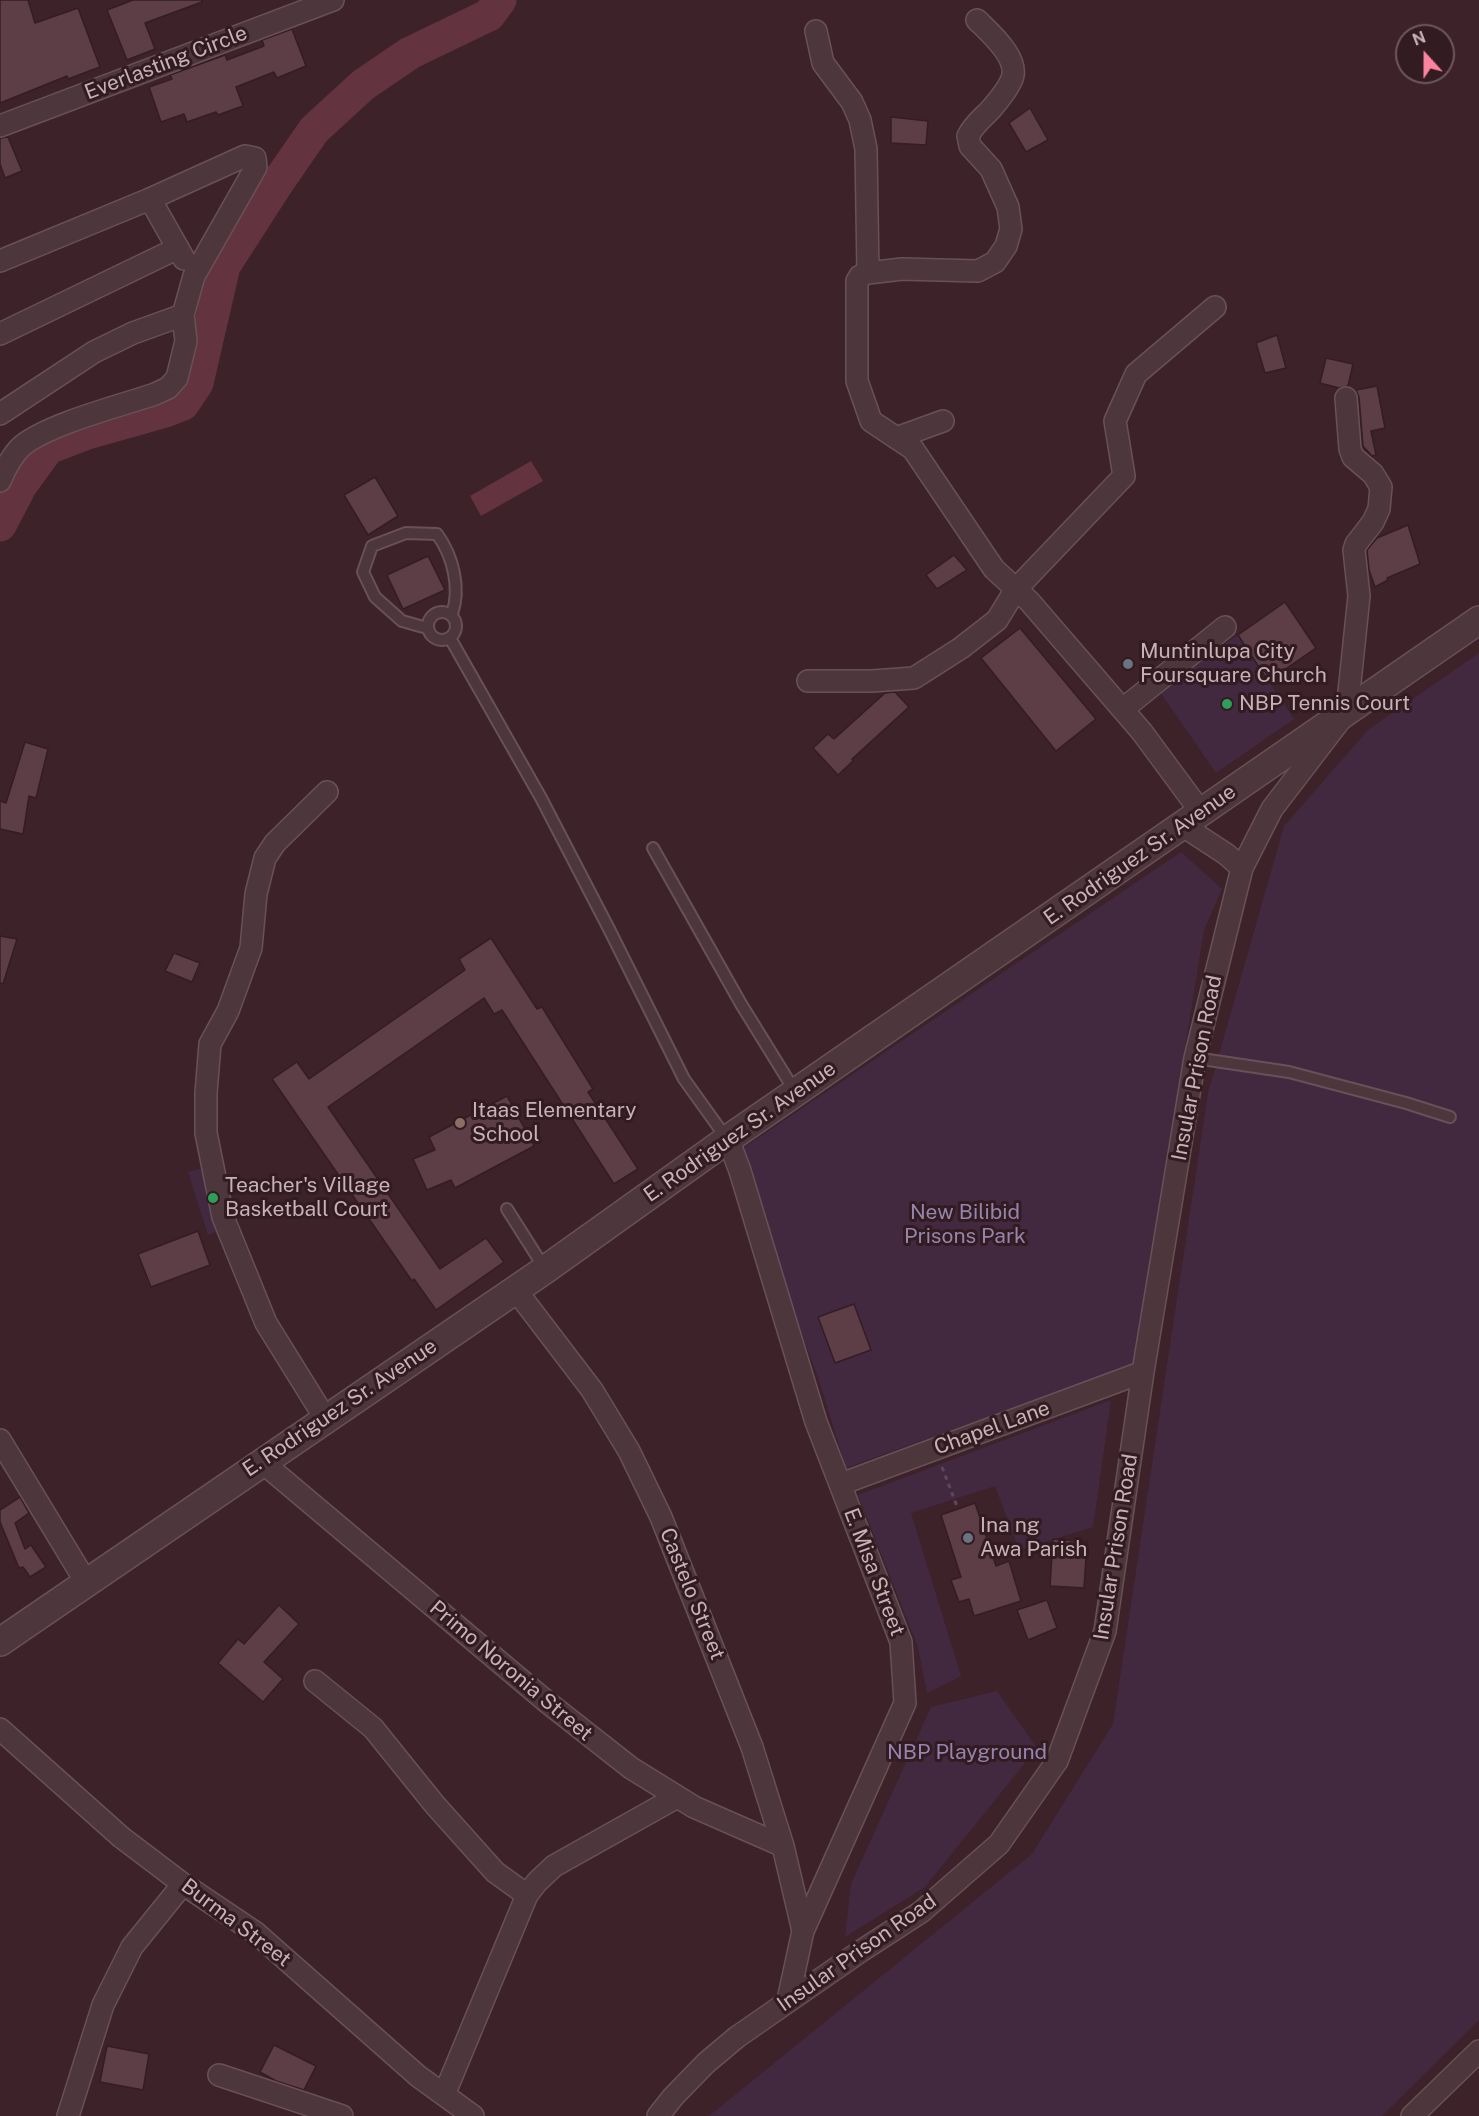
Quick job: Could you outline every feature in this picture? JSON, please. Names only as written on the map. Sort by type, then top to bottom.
[{"type":"street","name":"Everlasting Circle","points":[[0,126],[333,0]]},
{"type":"street","points":[[977,20],[1007,53],[1013,74],[1012,81],[993,107],[972,128],[968,136],[970,146],[991,169],[1008,207],[1011,229],[1006,246],[995,262],[978,271],[902,269],[860,276],[857,281],[857,381],[871,422],[913,449],[994,569],[1029,601],[1123,709],[1142,732],[1192,819],[1242,868]]},
{"type":"street","points":[[816,31],[823,63],[852,102],[860,120],[866,149],[868,273]]},
{"type":"street","points":[[0,261],[150,199],[244,156],[255,158],[256,167],[194,276],[183,315],[186,341],[177,378],[168,388],[43,434],[22,446],[11,460],[0,481]]},
{"type":"street","points":[[150,199],[194,276]]},
{"type":"street","points":[[0,334],[178,248]]},
{"type":"street","points":[[808,681],[872,681],[914,678],[961,648],[997,620],[1016,589],[1124,476],[1115,421],[1136,374],[1215,307]]},
{"type":"street","points":[[2,406],[94,352],[133,333],[183,315]]},
{"type":"street","points":[[1346,398],[1350,449],[1353,457],[1373,474],[1381,487],[1376,515],[1354,550],[1359,596],[1347,711]]},
{"type":"street","points":[[896,438],[943,422]]},
{"type":"street","name":"E. Rodriguez Sr. Avenue","points":[[0,1642],[546,1269],[728,1139],[1479,620]]},
{"type":"street","points":[[1123,709],[1225,627]]},
{"type":"street","name":"Insular Prison Road","points":[[658,2116],[706,2062],[737,2037],[788,2000],[921,1912],[999,1844],[1057,1761],[1105,1631],[1143,1372],[1195,1058],[1242,868],[1272,809],[1347,711]]},
{"type":"street","points":[[325,1418],[266,1323],[223,1217],[207,1133],[206,1093],[210,1044],[228,1011],[252,948],[256,894],[265,858],[275,843],[327,792]]},
{"type":"street","name":"E. Misa Street","points":[[728,1139],[740,1171],[816,1422],[901,1642],[905,1703],[803,1931],[788,2000]]},
{"type":"street","name":"Castelo Street","points":[[515,1289],[592,1390],[629,1451],[657,1508],[752,1747],[783,1846],[803,1931]]},
{"type":"street","name":"Chapel Lane","points":[[841,1484],[1143,1372]]},
{"type":"street","points":[[0,1440],[86,1582]]},
{"type":"street","name":"Primo Noronia Street","points":[[262,1462],[547,1702],[631,1768],[694,1808],[783,1846]]},
{"type":"street","points":[[315,1681],[373,1728],[435,1805],[495,1872],[527,1895]]},
{"type":"street","name":"Burma Street","points":[[0,1729],[121,1836],[183,1884],[256,1933],[418,2076],[473,2116]]},
{"type":"street","points":[[444,2095],[527,1895],[537,1882],[554,1866],[677,1797]]},
{"type":"street","points":[[68,2116],[103,2005],[132,1947],[183,1884]]},
{"type":"street","points":[[1412,2116],[1478,2053]]},
{"type":"street","points":[[219,2075],[342,2116]]},
{"type":"lane","points":[[427,628],[402,621],[375,597],[363,572],[372,546],[406,533],[437,534],[446,547],[456,580],[456,604],[452,614],[457,627],[450,638],[441,641],[432,637],[427,628],[430,617],[441,611],[452,614]]},
{"type":"lane","points":[[450,638],[541,798],[684,1079],[728,1139]]},
{"type":"lane","points":[[653,848],[741,1004],[796,1093]]},
{"type":"lane","points":[[1195,1058],[1289,1072],[1407,1103],[1450,1117]]},
{"type":"lane","points":[[507,1209],[546,1269]]},
{"type":"path","points":[[935,1449],[958,1509]]},
{"type":"green space","name":"NBP Tennis Court","points":[[1238,635],[1294,719],[1216,773],[1158,689]]},
{"type":"green space","points":[[1479,653],[1479,2020],[1382,2116],[709,2116],[1032,1854],[1113,1724],[1208,1093],[1284,826],[1368,730]]},
{"type":"green space","name":"New Bilibid Prisons Park","points":[[1181,852],[1222,889],[1204,930],[1134,1364],[846,1468],[742,1149]]},
{"type":"green space","name":"Teacher's Village Basketball Court","points":[[218,1164],[237,1224],[208,1235],[188,1172]]},
{"type":"green space","points":[[1111,1400],[1093,1527],[1019,1550],[995,1486],[911,1513],[961,1676],[927,1693],[918,1647],[858,1495]]},
{"type":"green space","name":"NBP Playground","points":[[997,1691],[1037,1748],[925,1887],[845,1937],[851,1884],[931,1707]]},
{"type":"shaded area","points":[[531,461],[543,481],[481,516],[470,496]]},
{"type":"building","points":[[0,0],[28,0],[35,23],[78,8],[100,67],[68,79],[67,76],[0,103]]},
{"type":"building","points":[[133,0],[202,0],[202,2],[145,23],[155,49],[127,60],[107,10]]},
{"type":"building","points":[[292,29],[306,66],[277,78],[274,72],[236,87],[243,106],[187,122],[184,114],[161,122],[149,87],[172,79],[170,75],[225,55],[227,60],[264,46],[262,40]]},
{"type":"building","points":[[1030,108],[1048,140],[1026,152],[1009,123]]},
{"type":"building","points":[[891,117],[928,121],[926,145],[891,143]]},
{"type":"building","points":[[8,137],[22,171],[5,178],[0,164],[0,138]]},
{"type":"building","points":[[1277,335],[1286,368],[1265,373],[1256,343]]},
{"type":"building","points":[[1326,358],[1353,364],[1348,386],[1339,388],[1320,383]]},
{"type":"building","points":[[1377,386],[1385,428],[1371,431],[1376,455],[1372,456],[1363,446],[1359,397],[1356,390]]},
{"type":"building","points":[[375,477],[398,516],[368,535],[344,495]]},
{"type":"building","points":[[1408,525],[1420,564],[1387,578],[1388,580],[1375,587],[1369,570],[1367,550],[1377,538]]},
{"type":"building","points":[[954,555],[967,570],[937,589],[926,575]]},
{"type":"building","points":[[428,556],[445,590],[403,609],[387,575]]},
{"type":"building","points":[[1285,602],[1316,648],[1268,681],[1238,635]]},
{"type":"building","points":[[1020,628],[1096,719],[1056,751],[981,658]]},
{"type":"building","points":[[895,692],[909,707],[852,759],[853,761],[838,775],[813,748],[828,734],[834,739],[885,693]]},
{"type":"building","points":[[25,742],[48,749],[36,798],[29,796],[23,834],[0,829],[0,801],[6,803]]},
{"type":"building","points":[[0,936],[17,939],[3,984],[0,983]]},
{"type":"building","points":[[491,938],[537,1009],[542,1007],[593,1089],[588,1092],[638,1169],[614,1184],[502,1010],[494,1014],[484,998],[328,1107],[440,1269],[486,1238],[504,1262],[436,1310],[414,1279],[412,1281],[272,1079],[297,1062],[309,1079],[465,970],[459,959]]},
{"type":"building","points":[[174,953],[200,963],[192,982],[165,971]]},
{"type":"building","points":[[507,1096],[534,1146],[455,1188],[451,1180],[427,1190],[413,1159],[435,1150],[429,1137]]},
{"type":"building","points":[[198,1231],[210,1265],[151,1287],[138,1254]]},
{"type":"building","points":[[854,1304],[871,1350],[835,1363],[818,1317]]},
{"type":"building","points":[[20,1497],[29,1513],[15,1523],[25,1549],[31,1545],[46,1567],[30,1577],[23,1567],[19,1568],[0,1522],[0,1510]]},
{"type":"building","name":"Ina ng Awa Parish","points":[[975,1503],[996,1566],[1009,1561],[1021,1601],[974,1616],[969,1599],[959,1602],[951,1580],[961,1577],[941,1515]]},
{"type":"building","points":[[1053,1539],[1087,1542],[1084,1588],[1050,1586]]},
{"type":"building","points":[[1047,1600],[1057,1628],[1028,1640],[1017,1610]]},
{"type":"building","points":[[279,1605],[299,1624],[264,1662],[283,1679],[263,1702],[218,1663],[238,1639],[244,1644]]},
{"type":"building","points":[[274,2045],[316,2066],[304,2090],[276,2081],[260,2072]]},
{"type":"building","points":[[107,2046],[149,2054],[143,2090],[100,2082]]},
{"type":"waterway","points":[[0,525],[21,485],[48,448],[87,433],[183,404],[197,383],[224,266],[314,130],[363,85],[410,53],[489,15],[500,0]]},
{"type":"place","name":"Muntinlupa City Foursquare Church","points":[[1128,664]]},
{"type":"place","name":"NBP Tennis Court","points":[[1227,704]]},
{"type":"place","name":"Itaas Elementary School","points":[[460,1123]]},
{"type":"place","name":"Teacher's Village Basketball Court","points":[[213,1198]]},
{"type":"place","name":"Ina ng Awa Parish","points":[[968,1538]]}]
